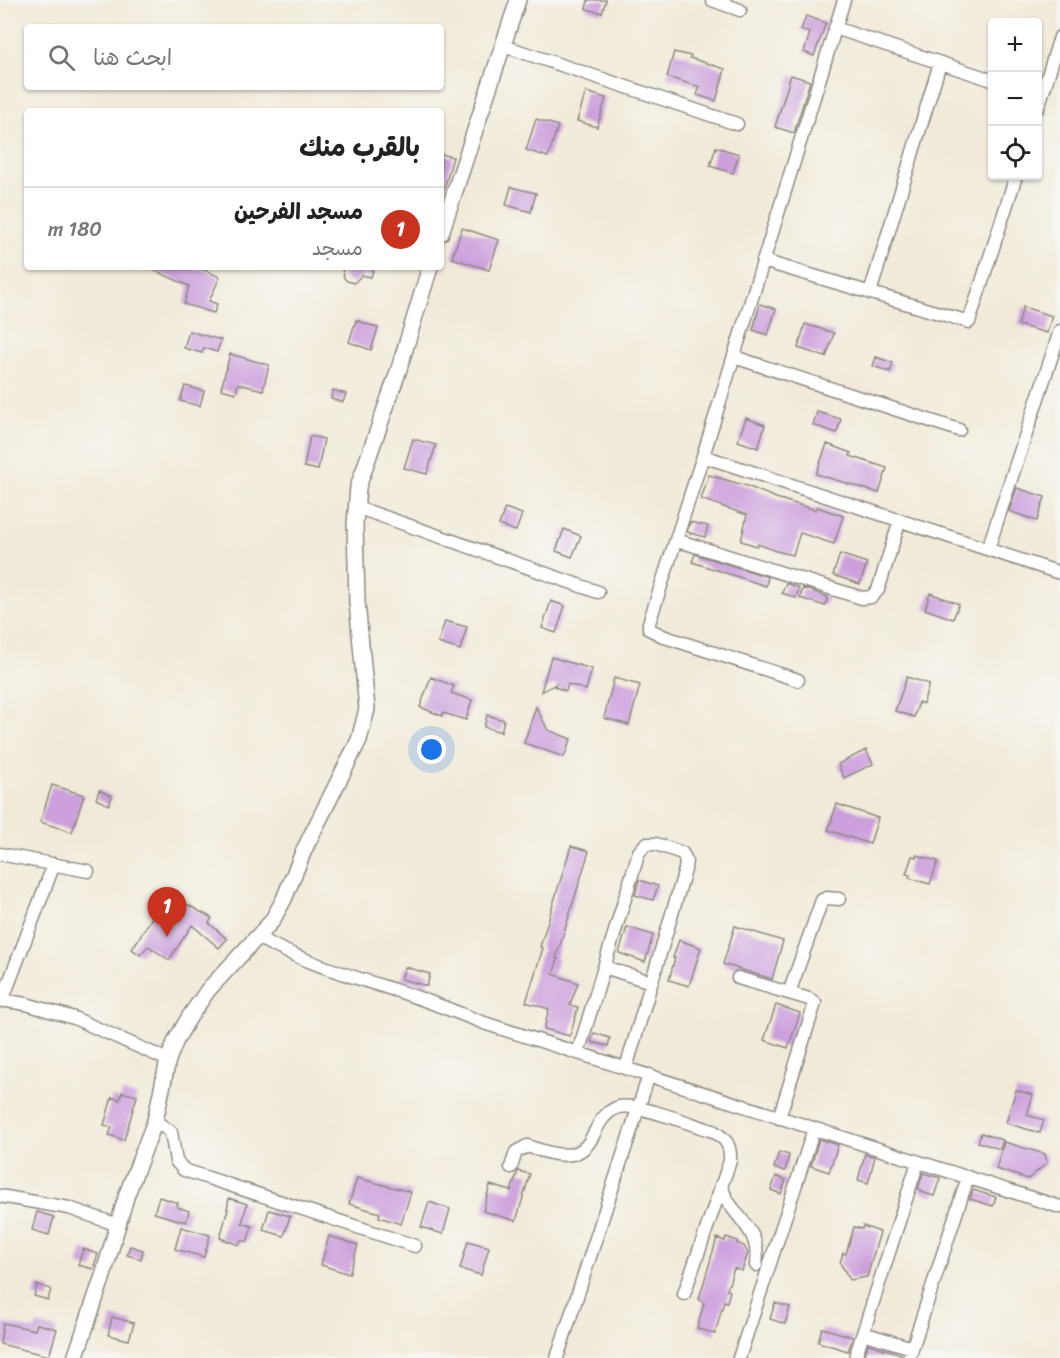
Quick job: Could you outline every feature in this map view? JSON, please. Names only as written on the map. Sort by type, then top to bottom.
[{"type":"street","points":[[444,224],[518,0]]},
{"type":"street","points":[[711,0],[740,10]]},
{"type":"street","points":[[798,680],[665,637],[649,629],[649,623],[844,0]]},
{"type":"street","points":[[836,28],[988,78]]},
{"type":"street","points":[[1042,91],[1060,38]]},
{"type":"street","points":[[504,46],[737,124]]},
{"type":"street","points":[[870,292],[940,63]]},
{"type":"street","points":[[763,261],[969,322],[1015,180]]},
{"type":"street","points":[[75,1358],[102,1279],[127,1194],[155,1121],[168,1060],[176,1040],[202,999],[272,921],[284,899],[304,850],[359,740],[364,725],[367,709],[366,688],[357,602],[356,507],[358,487],[398,372],[429,270]]},
{"type":"street","points":[[988,549],[1060,331]]},
{"type":"street","points":[[734,357],[959,430]]},
{"type":"street","points":[[703,456],[1060,573]]},
{"type":"street","points":[[356,507],[598,592]]},
{"type":"street","points":[[676,540],[862,598],[871,597],[878,590],[900,520]]},
{"type":"street","points":[[578,1053],[639,852],[646,844],[656,844],[682,854],[686,860],[685,870],[626,1068]]},
{"type":"street","points":[[0,854],[88,871]]},
{"type":"street","points":[[54,864],[1,1001],[26,1004],[74,1018],[168,1060]]},
{"type":"street","points":[[789,993],[822,900],[839,899]]},
{"type":"street","points":[[257,937],[285,952],[318,965],[578,1053],[1060,1207]]},
{"type":"street","points":[[604,967],[651,982]]},
{"type":"street","points":[[738,978],[809,999],[815,1003],[779,1118]]},
{"type":"street","points":[[557,1358],[649,1075]]},
{"type":"street","points":[[511,1167],[516,1152],[527,1146],[562,1155],[580,1151],[588,1144],[609,1111],[626,1106],[723,1136],[728,1142],[730,1161],[684,1294]]},
{"type":"street","points":[[155,1121],[171,1132],[176,1161],[184,1170],[415,1246]]},
{"type":"street","points":[[739,1358],[814,1129]]},
{"type":"street","points":[[855,1358],[918,1162]]},
{"type":"street","points":[[863,1333],[910,1353],[968,1177]]},
{"type":"street","points":[[721,1185],[729,1204],[743,1220],[756,1242],[756,1265]]},
{"type":"street","points":[[0,1196],[69,1208],[118,1225]]},
{"type":"building","points":[[588,0],[606,0],[602,13],[586,9]]},
{"type":"building","points":[[806,16],[826,23],[814,56],[804,52],[810,33],[801,30]]},
{"type":"building","points":[[674,52],[725,69],[716,101],[697,95],[700,87],[667,77]]},
{"type":"building","points":[[791,75],[810,81],[794,133],[775,127]]},
{"type":"building","points":[[586,92],[606,98],[597,127],[577,121]]},
{"type":"building","points":[[536,119],[558,126],[548,157],[526,150]]},
{"type":"building","points":[[716,147],[739,154],[733,173],[710,166]]},
{"type":"building","points":[[444,155],[453,157],[444,189]]},
{"type":"building","points":[[511,187],[536,193],[531,212],[506,205]]},
{"type":"building","points":[[462,228],[499,240],[489,270],[452,258]]},
{"type":"building","points":[[154,270],[205,270],[220,277],[209,301],[217,304],[214,313],[184,304],[189,286]]},
{"type":"building","points":[[343,270],[373,270],[371,277],[362,275],[354,283],[344,278]]},
{"type":"building","points":[[760,304],[776,309],[768,335],[753,330]]},
{"type":"building","points":[[1023,307],[1052,316],[1047,333],[1018,325]]},
{"type":"building","points":[[356,320],[378,328],[371,350],[349,342]]},
{"type":"building","points":[[805,324],[834,333],[826,357],[798,348]]},
{"type":"building","points":[[189,331],[221,340],[217,352],[204,348],[202,353],[184,348]]},
{"type":"building","points":[[230,354],[269,365],[263,390],[238,384],[236,393],[221,389]]},
{"type":"building","points":[[876,357],[893,363],[890,372],[873,366]]},
{"type":"building","points":[[185,386],[204,391],[200,406],[180,401]]},
{"type":"building","points":[[333,390],[346,394],[343,402],[331,399]]},
{"type":"building","points":[[817,412],[841,419],[837,433],[813,425]]},
{"type":"building","points":[[746,418],[765,425],[758,448],[738,441]]},
{"type":"building","points":[[310,436],[324,439],[318,470],[304,467]]},
{"type":"building","points":[[413,439],[436,445],[427,474],[404,468]]},
{"type":"building","points":[[827,444],[851,453],[850,456],[887,468],[879,493],[816,474]]},
{"type":"building","points":[[709,475],[747,486],[776,498],[816,510],[817,507],[843,516],[834,544],[800,533],[793,555],[741,541],[747,515],[701,499]]},
{"type":"building","points":[[1017,488],[1045,497],[1037,521],[1009,511]]},
{"type":"building","points":[[505,508],[522,514],[516,531],[499,525]]},
{"type":"building","points":[[690,522],[708,526],[705,537],[687,532]]},
{"type":"building","points":[[564,529],[581,536],[572,557],[556,551]]},
{"type":"building","points":[[695,554],[768,577],[766,586],[692,562]]},
{"type":"building","points":[[840,554],[867,563],[860,584],[833,575]]},
{"type":"building","points":[[786,583],[799,588],[796,598],[782,593]]},
{"type":"building","points":[[803,588],[828,597],[825,606],[800,598]]},
{"type":"building","points":[[930,593],[959,604],[953,619],[925,609]]},
{"type":"building","points":[[551,601],[565,606],[556,633],[542,628]]},
{"type":"building","points":[[445,621],[467,627],[460,650],[438,643]]},
{"type":"building","points":[[551,657],[592,669],[586,690],[568,684],[566,691],[555,687],[556,684],[541,692]]},
{"type":"building","points":[[431,677],[454,686],[451,693],[472,700],[466,720],[443,713],[442,716],[420,707]]},
{"type":"building","points":[[907,677],[929,684],[923,704],[919,702],[914,717],[895,711]]},
{"type":"building","points":[[614,678],[640,685],[629,725],[604,718]]},
{"type":"building","points":[[536,707],[548,730],[571,739],[564,757],[524,743]]},
{"type":"building","points":[[487,715],[504,720],[501,732],[484,727]]},
{"type":"building","points":[[866,750],[873,764],[844,778],[838,764]]},
{"type":"building","points":[[52,785],[84,795],[72,832],[40,822]]},
{"type":"building","points":[[99,790],[112,796],[109,805],[96,799]]},
{"type":"building","points":[[837,804],[878,818],[870,844],[828,830]]},
{"type":"building","points":[[571,846],[589,851],[553,974],[578,983],[570,1005],[578,1007],[570,1036],[544,1029],[549,1009],[526,1002]]},
{"type":"building","points":[[916,855],[938,861],[930,884],[909,878],[910,875],[906,874],[912,856],[916,857]]},
{"type":"building","points":[[639,880],[658,886],[653,900],[635,895]]},
{"type":"building","points":[[181,901],[212,918],[209,923],[227,939],[219,948],[192,925],[169,960],[148,946],[140,955],[132,949],[155,913],[168,922]]},
{"type":"building","points":[[735,926],[783,941],[772,979],[723,964]]},
{"type":"building","points":[[627,927],[653,935],[645,962],[619,953]]},
{"type":"building","points":[[679,940],[701,948],[689,986],[669,980]]},
{"type":"building","points":[[405,967],[430,974],[427,986],[401,979]]},
{"type":"building","points":[[776,1005],[800,1013],[788,1048],[764,1040]]},
{"type":"building","points":[[594,1033],[610,1038],[608,1046],[591,1042]]},
{"type":"building","points":[[1016,1090],[1033,1095],[1027,1115],[1044,1120],[1040,1133],[1006,1123]]},
{"type":"building","points":[[122,1092],[137,1096],[124,1140],[109,1135],[112,1127],[104,1125],[112,1097],[120,1100]]},
{"type":"building","points":[[981,1133],[1003,1140],[1000,1149],[978,1142]]},
{"type":"building","points":[[819,1139],[838,1145],[829,1172],[811,1166]]},
{"type":"building","points":[[1004,1142],[1045,1154],[1047,1163],[1028,1179],[996,1169]]},
{"type":"building","points":[[779,1152],[789,1155],[785,1171],[774,1168]]},
{"type":"building","points":[[865,1154],[875,1157],[868,1183],[858,1180]]},
{"type":"building","points":[[518,1171],[530,1174],[516,1221],[483,1211],[490,1185],[511,1191]]},
{"type":"building","points":[[923,1173],[940,1178],[934,1196],[918,1189]]},
{"type":"building","points":[[776,1176],[786,1180],[781,1194],[771,1190]]},
{"type":"building","points":[[357,1178],[411,1192],[401,1224],[379,1217],[380,1213],[349,1204]]},
{"type":"building","points":[[973,1190],[996,1197],[993,1206],[970,1199]]},
{"type":"building","points":[[159,1197],[178,1203],[177,1207],[189,1211],[186,1222],[154,1213]]},
{"type":"building","points":[[229,1198],[247,1204],[242,1223],[252,1226],[247,1242],[241,1240],[239,1245],[220,1238]]},
{"type":"building","points":[[429,1202],[450,1209],[443,1234],[421,1227]]},
{"type":"building","points":[[269,1210],[290,1216],[284,1236],[263,1230]]},
{"type":"building","points":[[37,1212],[54,1217],[49,1235],[32,1230]]},
{"type":"building","points":[[863,1226],[880,1232],[867,1277],[850,1280],[840,1263],[843,1253],[846,1254],[854,1227],[862,1229]]},
{"type":"building","points":[[181,1227],[210,1235],[204,1257],[175,1249]]},
{"type":"building","points":[[329,1236],[358,1245],[349,1274],[321,1265]]},
{"type":"building","points":[[726,1237],[738,1241],[737,1243],[744,1246],[748,1253],[742,1271],[734,1268],[727,1290],[730,1291],[727,1302],[724,1301],[715,1334],[697,1328],[704,1303],[699,1299],[717,1238],[725,1241]]},
{"type":"building","points":[[468,1241],[489,1247],[481,1275],[460,1269]]},
{"type":"building","points":[[130,1246],[143,1250],[141,1259],[127,1255]]},
{"type":"building","points":[[83,1249],[98,1254],[93,1269],[78,1265]]},
{"type":"building","points":[[37,1285],[51,1289],[48,1300],[34,1296]]},
{"type":"building","points":[[775,1303],[790,1307],[785,1324],[770,1319]]},
{"type":"building","points":[[112,1317],[134,1323],[129,1340],[108,1335]]},
{"type":"building","points":[[3,1323],[35,1330],[37,1324],[57,1329],[49,1356],[0,1344]]},
{"type":"building","points":[[822,1328],[853,1337],[848,1351],[818,1342]]},
{"type":"building","points":[[868,1344],[901,1354],[901,1358],[864,1358]]},
{"type":"place","name":"مسجد الفرحين","points":[[167,937]]}]
